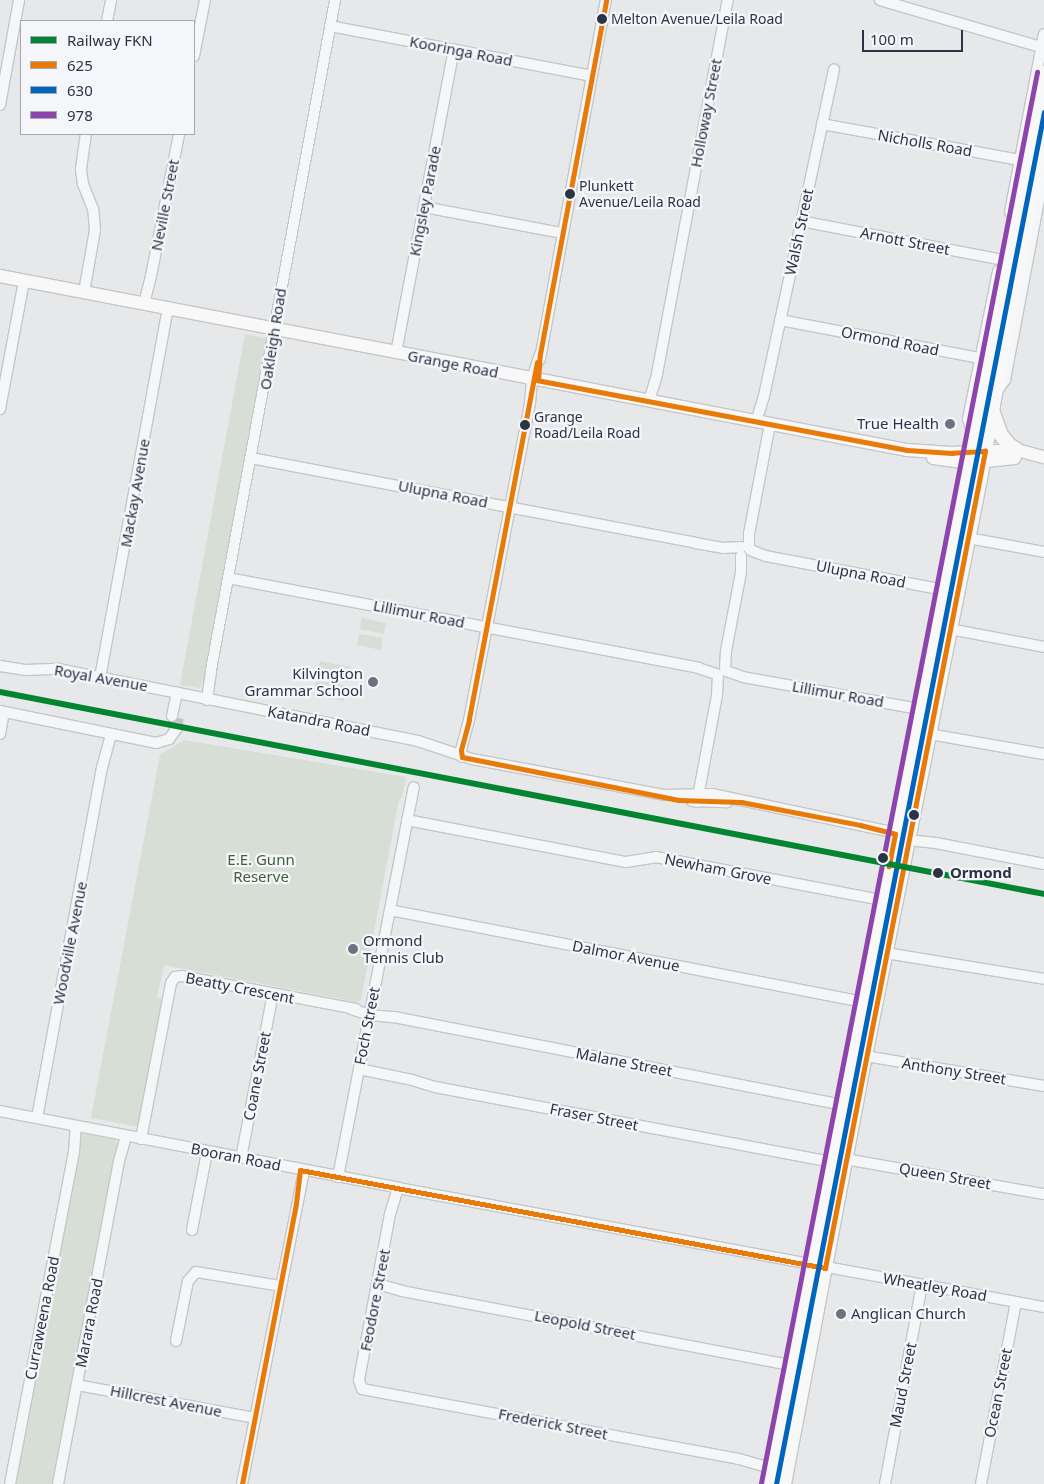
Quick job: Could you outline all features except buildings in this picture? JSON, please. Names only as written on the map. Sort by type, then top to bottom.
[{"type":"highway","points":[[784,1484],[845,1159],[849,1106],[862,1002],[879,952],[909,837],[976,502],[994,395],[990,360],[1005,260],[1030,224],[1023,161],[1044,73]]},
{"type":"highway","points":[[768,1484],[831,1162],[865,1056],[879,952],[882,900],[895,831],[973,436],[990,360],[1030,224],[1044,134]]},
{"type":"highway","points":[[992,411],[1001,435],[1009,445],[1017,450]]},
{"type":"highway","points":[[960,500],[976,502]]},
{"type":"highway","points":[[819,1220],[834,1223]]},
{"type":"main road","name":"Grange Road","points":[[0,276],[907,450],[969,457],[984,456]]},
{"type":"main road","points":[[984,456],[1017,450],[1044,457]]},
{"type":"main road","points":[[984,456],[1044,457]]},
{"type":"street","points":[[0,106],[19,0]]},
{"type":"street","points":[[107,20],[111,0]]},
{"type":"street","points":[[195,51],[205,0]]},
{"type":"street","name":"Oakleigh Road","points":[[204,699],[275,330],[335,0]]},
{"type":"street","points":[[463,753],[606,0]]},
{"type":"street","name":"Holloway Street","points":[[652,402],[728,0]]},
{"type":"street","points":[[880,0],[1043,48]]},
{"type":"street","name":"Kooringa Road","points":[[330,26],[591,76]]},
{"type":"street","points":[[1005,260],[1044,34]]},
{"type":"street","name":"Kingsley Parade","points":[[396,353],[454,50]]},
{"type":"street","name":"Walsh Street","points":[[698,798],[749,534],[764,396],[834,69]]},
{"type":"street","name":"Nicholls Road","points":[[822,124],[1023,161]]},
{"type":"street","points":[[84,292],[95,230],[93,209],[83,184],[81,169],[86,135]]},
{"type":"street","name":"Neville Street","points":[[146,304],[179,135]]},
{"type":"street","points":[[994,395],[1005,380],[1030,224],[1044,174]]},
{"type":"street","points":[[424,207],[562,234]]},
{"type":"street","name":"Arnott Street","points":[[802,221],[1005,260]]},
{"type":"street","points":[[0,409],[24,281]]},
{"type":"street","name":"Mackay Avenue","points":[[100,678],[168,309]]},
{"type":"street","name":"Ormond Road","points":[[780,320],[990,360]]},
{"type":"street","name":"Ulupna Road","points":[[251,458],[957,593]]},
{"type":"street","points":[[968,538],[1044,552]]},
{"type":"street","name":"Lillimur Road","points":[[228,578],[743,677],[934,711]]},
{"type":"street","points":[[950,629],[1044,647]]},
{"type":"street","name":"Royal Avenue","points":[[0,666],[24,670],[52,669],[204,699]]},
{"type":"street","points":[[176,716],[180,694]]},
{"type":"street","name":"Katandra Road","points":[[204,699],[436,745],[479,760],[664,795],[741,802],[895,831],[909,837],[1044,864]]},
{"type":"street","points":[[0,734],[2,711],[152,741],[174,728]]},
{"type":"street","name":"Woodville Avenue","points":[[36,1118],[108,733]]},
{"type":"street","points":[[929,734],[1044,754]]},
{"type":"street","name":"Foch Street","points":[[338,1177],[414,787]]},
{"type":"street","name":"Newham Grove","points":[[407,820],[626,862],[656,857],[882,900]]},
{"type":"street","name":"Dalmor Avenue","points":[[390,910],[862,1002]]},
{"type":"street","points":[[879,952],[1044,979]]},
{"type":"street","name":"Beatty Crescent","points":[[141,1139],[174,978],[182,976],[370,1013]]},
{"type":"street","name":"Coane Street","points":[[241,1158],[273,994]]},
{"type":"street","name":"Malane Street","points":[[370,1013],[849,1106]]},
{"type":"street","name":"Anthony Street","points":[[865,1056],[1044,1086]]},
{"type":"street","name":"Fraser Street","points":[[359,1069],[408,1079],[435,1088],[831,1162]]},
{"type":"street","name":"Booran Road","points":[[0,1111],[395,1188],[825,1268]]},
{"type":"street","name":"Curraweena Road","points":[[10,1484],[78,1127]]},
{"type":"street","name":"Marara Road","points":[[58,1484],[124,1136]]},
{"type":"street","points":[[192,1230],[207,1152]]},
{"type":"street","name":"Queen Street","points":[[845,1159],[1044,1194]]},
{"type":"street","points":[[242,1484],[302,1170]]},
{"type":"street","name":"Feodore Street","points":[[360,1386],[359,1380],[395,1188]]},
{"type":"street","name":"Wheatley Road","points":[[825,1268],[1044,1307]]},
{"type":"street","points":[[176,1342],[188,1281],[196,1272],[281,1286]]},
{"type":"street","name":"Maud Street","points":[[885,1484],[922,1285]]},
{"type":"street","name":"Leopold Street","points":[[377,1286],[807,1366]]},
{"type":"street","name":"Ocean Street","points":[[980,1484],[1016,1302]]},
{"type":"street","name":"Hillcrest Avenue","points":[[77,1384],[255,1418]]},
{"type":"street","name":"Frederick Street","points":[[360,1386],[365,1390],[772,1465]]},
{"type":"green space","points":[[245,334],[268,339],[205,678],[200,688],[180,685]]},
{"type":"green space","points":[[362,618],[386,623],[384,634],[360,629]]},
{"type":"green space","points":[[359,634],[383,638],[381,650],[357,645]]},
{"type":"green space","points":[[320,661],[351,667],[348,682],[317,676]]},
{"type":"green space","points":[[316,680],[347,686],[344,701],[313,695]]},
{"type":"green space","name":"E.E. Gunn Reserve","points":[[184,740],[406,777],[402,798],[399,799],[361,1000],[357,1002],[164,965],[157,998],[163,999],[139,1127],[91,1118],[160,755]]},
{"type":"green space","points":[[85,1134],[116,1140],[118,1145],[54,1484],[14,1484],[80,1136]]},
{"type":"tunnel","points":[[177,728],[179,717]]},
{"type":"rail line","name":"FKN","points":[[0,692],[1044,894]]},
{"type":"transit line","name":"625","points":[[242,1484],[296,1203],[300,1170],[825,1268],[985,451],[952,453],[907,450],[538,380],[540,354],[606,0]]},
{"type":"transit line","name":"978","points":[[761,1483],[1037,72]]},
{"type":"transit line","name":"630","points":[[776,1484],[1044,112]]},
{"type":"transit line","name":"625","points":[[537,362],[469,720],[461,750],[462,757],[679,800],[741,802],[860,825],[895,834],[889,866]]},
{"type":"place","name":"Melton Avenue/Leila Road","points":[[602,19]]},
{"type":"place","name":"Plunkett Avenue/Leila Road","points":[[570,194]]},
{"type":"place","name":"True Health","points":[[950,424]]},
{"type":"place","name":"Grange Road/Leila Road","points":[[525,425]]},
{"type":"place","name":"Kilvington Grammar School","points":[[373,682]]},
{"type":"place","name":"Ormond","points":[[938,873]]},
{"type":"place","name":"Ormond Tennis Club","points":[[353,949]]},
{"type":"place","name":"Anglican Church","points":[[841,1314]]}]
